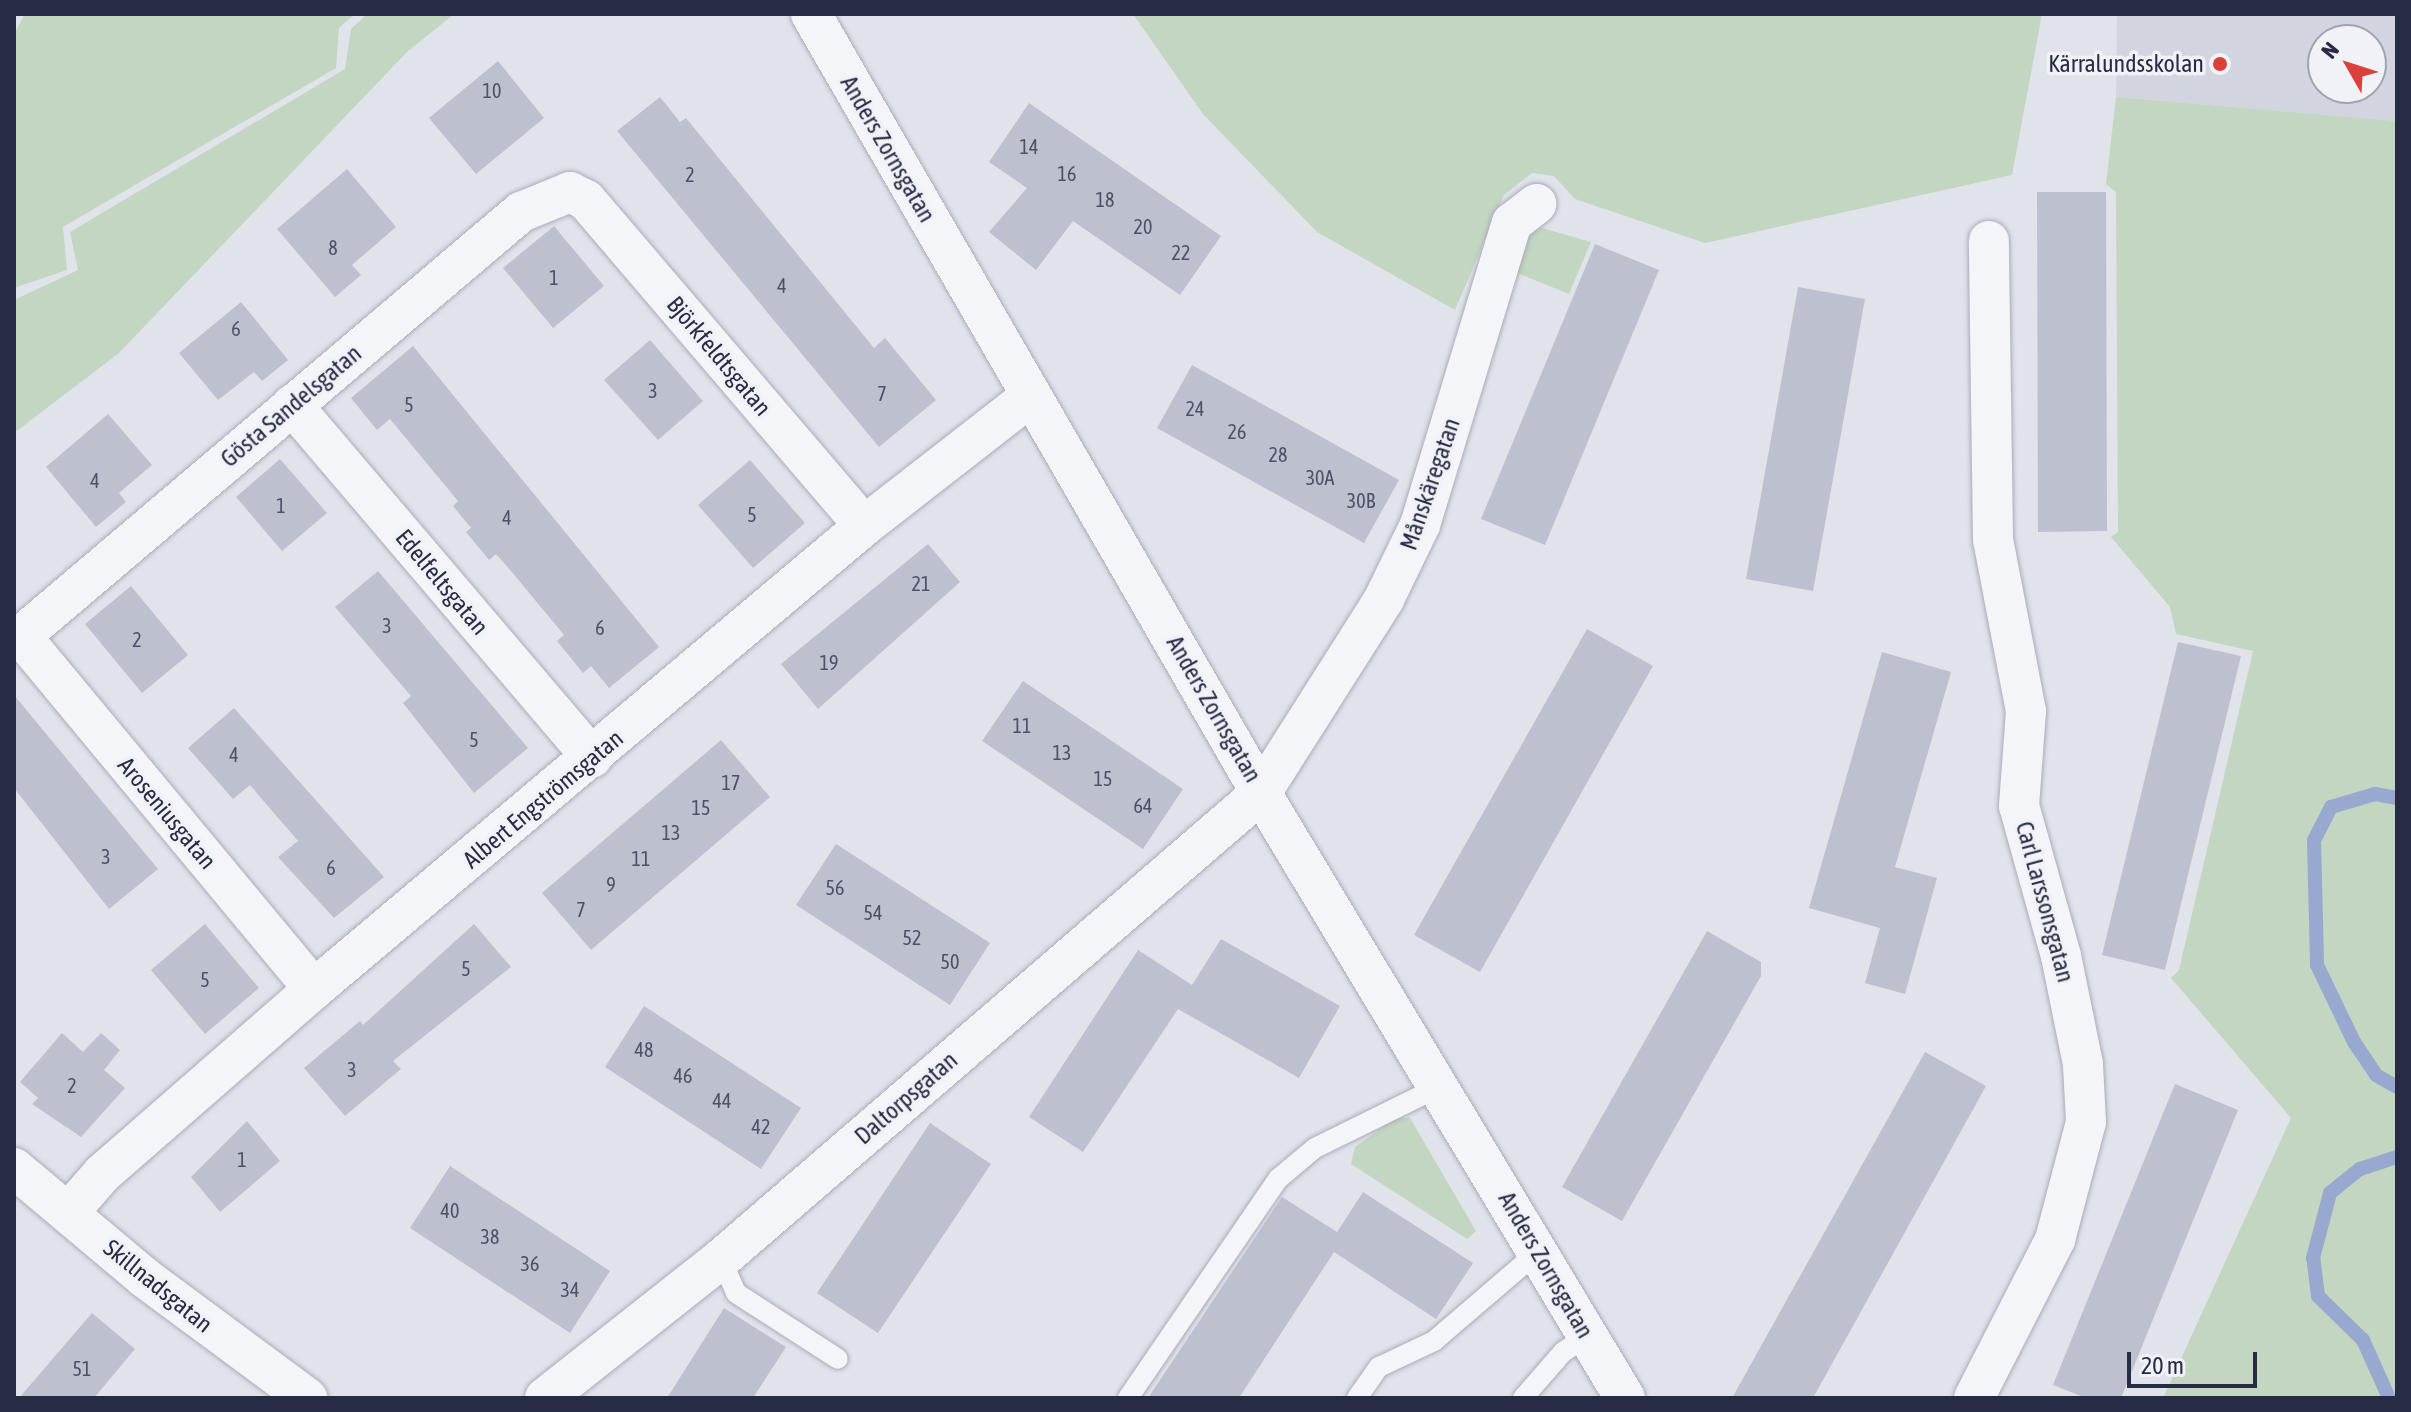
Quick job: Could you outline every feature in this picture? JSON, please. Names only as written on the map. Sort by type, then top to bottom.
[{"type":"street","name":"Anders Zornsgatan","points":[[811,14],[1261,793],[1625,1398]]},
{"type":"street","name":"Gösta Sandelsgatan","points":[[21,636],[521,212],[570,192]]},
{"type":"street","name":"Björkfeldtsgatan","points":[[570,192],[586,200],[864,526]]},
{"type":"street","name":"Månskäregatan","points":[[1261,793],[1384,599],[1420,525],[1512,223],[1536,204]]},
{"type":"street","name":"Carl Larssonsgatan","points":[[1974,1398],[2055,1240],[2086,1122],[2083,1064],[2061,956],[2019,806],[2026,711],[1993,540],[1989,241]]},
{"type":"street","name":"Albert Engströmsgatan","points":[[68,1213],[102,1174],[314,989],[864,526],[1030,397]]},
{"type":"street","name":"Edelfeltsgatan","points":[[292,405],[592,758]]},
{"type":"street","name":"Aroseniusgatan","points":[[21,636],[314,989]]},
{"type":"street","name":"Daltorpsgatan","points":[[545,1398],[721,1259],[1261,793]]},
{"type":"street","name":"Skillnadsgatan","points":[[14,1168],[307,1398]]},
{"type":"lane","points":[[1128,1398],[1278,1179],[1315,1148],[1439,1087]]},
{"type":"lane","points":[[1357,1398],[1379,1367],[1434,1341],[1539,1251]]},
{"type":"lane","points":[[721,1259],[736,1293],[838,1359]]},
{"type":"lane","points":[[1523,1398],[1563,1352],[1588,1336]]},
{"type":"shaded area","name":"Kärralundsskolan","points":[[2117,14],[2397,14],[2397,121],[2116,97]]},
{"type":"green space","points":[[25,14],[355,14],[339,28],[336,68],[63,227],[67,270],[14,288],[14,34]]},
{"type":"green space","points":[[367,14],[454,14],[407,52],[119,353],[14,433],[14,300],[78,270],[70,232],[345,69],[351,29]]},
{"type":"green space","points":[[1133,14],[2042,14],[2012,175],[1705,243],[1575,199],[1554,176],[1532,173],[1504,195],[1455,310],[1317,232],[1203,114]]},
{"type":"green space","points":[[2116,97],[2397,121],[2397,1398],[2163,1398],[2291,1118],[2171,978],[2179,970],[2253,651],[2176,634],[2170,607],[2111,537],[2118,532],[2116,192],[2106,184]]},
{"type":"green space","points":[[1528,224],[1591,242],[1569,294],[1515,272]]},
{"type":"green space","points":[[1395,1118],[1410,1118],[1476,1231],[1467,1239],[1351,1164],[1355,1147]]},
{"type":"building","points":[[498,61],[544,118],[476,174],[429,118]]},
{"type":"building","points":[[660,97],[680,122],[686,118],[874,348],[885,338],[936,400],[879,447],[617,131]]},
{"type":"building","points":[[1029,103],[1221,236],[1180,295],[1073,221],[1036,270],[989,232],[1027,188],[989,162]]},
{"type":"building","points":[[347,169],[396,227],[352,265],[361,275],[335,297],[277,229]]},
{"type":"building","points":[[2037,192],[2106,192],[2107,531],[2038,532]]},
{"type":"building","points":[[554,226],[604,286],[553,328],[503,268]]},
{"type":"building","points":[[1595,244],[1659,270],[1545,545],[1481,519]]},
{"type":"building","points":[[1798,287],[1865,299],[1813,591],[1746,579]]},
{"type":"building","points":[[241,302],[288,360],[262,381],[254,372],[218,400],[179,353]]},
{"type":"building","points":[[650,340],[703,401],[658,440],[604,380]]},
{"type":"building","points":[[413,346],[659,647],[609,688],[591,666],[583,673],[557,641],[564,635],[511,571],[496,554],[489,560],[466,532],[471,528],[453,506],[458,501],[390,419],[377,430],[351,398]]},
{"type":"building","points":[[1192,365],[1399,480],[1364,543],[1157,428]]},
{"type":"building","points":[[108,414],[152,465],[119,493],[126,502],[96,527],[46,467]]},
{"type":"building","points":[[280,459],[327,513],[282,551],[236,497]]},
{"type":"building","points":[[750,460],[805,523],[753,568],[698,505]]},
{"type":"building","points":[[928,544],[960,582],[818,709],[781,664]]},
{"type":"building","points":[[378,571],[528,748],[474,793],[403,703],[411,696],[335,607]]},
{"type":"building","points":[[131,586],[188,655],[142,693],[85,624]]},
{"type":"building","points":[[1587,629],[1653,666],[1480,972],[1414,935]]},
{"type":"building","points":[[2178,642],[2241,656],[2165,970],[2102,955]]},
{"type":"building","points":[[1882,652],[1951,672],[1895,867],[1937,878],[1905,994],[1865,983],[1880,928],[1809,908]]},
{"type":"building","points":[[1023,681],[1183,789],[1143,849],[982,741]]},
{"type":"building","points":[[14,695],[158,869],[109,909],[14,788]]},
{"type":"building","points":[[234,708],[384,877],[334,918],[278,857],[298,841],[250,785],[233,799],[188,748]]},
{"type":"building","points":[[721,740],[770,797],[591,950],[542,893]]},
{"type":"building","points":[[836,844],[990,943],[950,1005],[796,905]]},
{"type":"building","points":[[205,924],[259,988],[205,1034],[151,970]]},
{"type":"building","points":[[474,924],[511,967],[393,1061],[401,1069],[345,1116],[304,1068],[360,1021],[363,1025]]},
{"type":"building","points":[[1707,931],[1761,962],[1761,976],[1622,1221],[1562,1187]]},
{"type":"building","points":[[1221,939],[1340,1006],[1299,1078],[1178,1009],[1083,1152],[1029,1117],[1138,950],[1192,985]]},
{"type":"building","points":[[644,1006],[801,1108],[761,1169],[605,1067]]},
{"type":"building","points":[[62,1033],[83,1052],[101,1033],[120,1050],[104,1070],[125,1088],[81,1137],[32,1104],[38,1098],[20,1082]]},
{"type":"building","points":[[1925,1052],[1986,1086],[1813,1398],[1732,1398]]},
{"type":"building","points":[[2175,1084],[2238,1110],[2121,1398],[2086,1398],[2053,1385]]},
{"type":"building","points":[[247,1121],[280,1161],[220,1212],[191,1177]]},
{"type":"building","points":[[930,1123],[991,1164],[878,1333],[817,1293]]},
{"type":"building","points":[[450,1166],[610,1271],[570,1333],[410,1228]]},
{"type":"building","points":[[1363,1192],[1473,1263],[1436,1319],[1334,1252],[1239,1398],[1148,1398],[1282,1197],[1337,1232]]},
{"type":"building","points":[[724,1308],[786,1347],[753,1398],[667,1398]]},
{"type":"building","points":[[92,1313],[135,1349],[94,1398],[19,1398]]},
{"type":"waterway","points":[[2397,798],[2375,794],[2331,807],[2314,840],[2317,965],[2354,1042],[2376,1075],[2397,1087]]},
{"type":"waterway","points":[[2389,1398],[2363,1340],[2318,1296],[2313,1258],[2330,1193],[2360,1169],[2397,1157]]},
{"type":"place","name":"Kärralundsskolan","points":[[2220,64]]}]
